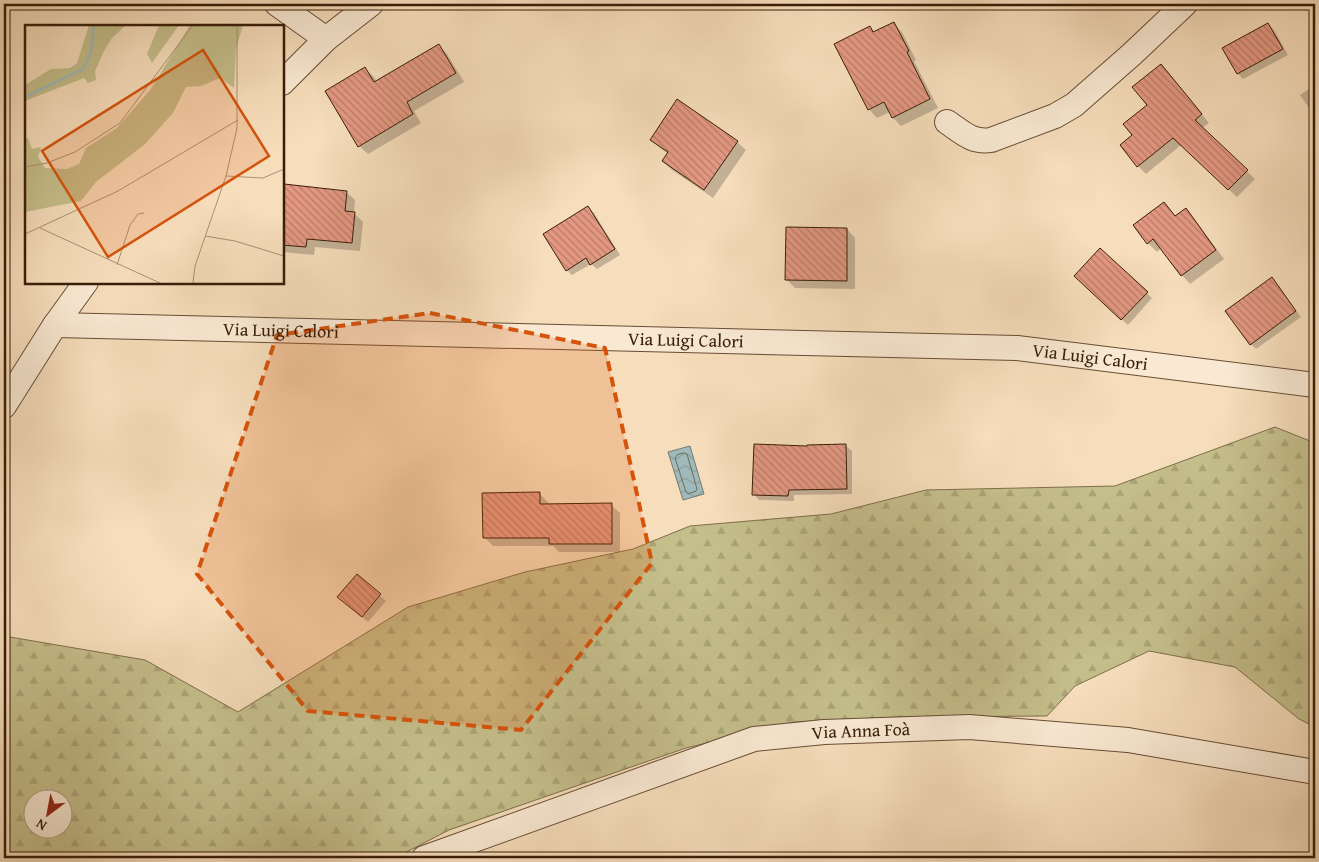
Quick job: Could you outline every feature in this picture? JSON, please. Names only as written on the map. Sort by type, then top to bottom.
[{"type":"street","points":[[277,4],[326,39]]},
{"type":"street","points":[[284,81],[326,39],[371,4]]},
{"type":"street","points":[[947,122],[981,142],[1055,116],[1074,105],[1090,92],[1185,4]]},
{"type":"street","points":[[4,406],[54,325],[85,284]]},
{"type":"street","name":"Via Luigi Calori","points":[[54,325],[1017,348],[1315,385]]},
{"type":"street","name":"Via Anna Foà","points":[[424,858],[754,739],[824,732],[969,727],[1118,739],[1315,772]]},
{"type":"highlighted area","points":[[430,313],[605,348],[652,563],[521,730],[308,711],[197,574],[277,335]]},
{"type":"green space","points":[[1275,427],[1315,443],[1315,727],[1299,719],[1235,667],[1149,651],[1075,686],[1047,716],[898,717],[794,722],[686,748],[449,830],[395,858],[4,858],[4,636],[145,660],[238,712],[408,607],[525,572],[633,549],[690,526],[831,514],[926,490],[1115,486]]},
{"type":"water","points":[[690,446],[704,494],[683,500],[668,452]]},
{"type":"building","points":[[894,22],[930,99],[892,118],[884,102],[868,110],[834,44],[870,26],[873,32]]},
{"type":"building","points":[[1268,23],[1283,49],[1237,74],[1222,48]]},
{"type":"building","points":[[439,44],[456,73],[407,102],[413,114],[358,147],[325,91],[365,67],[374,82]]},
{"type":"building","points":[[1161,64],[1202,114],[1195,120],[1248,170],[1228,190],[1173,138],[1137,167],[1120,145],[1132,135],[1123,124],[1147,105],[1132,87]]},
{"type":"building","points":[[677,99],[738,141],[704,190],[662,161],[668,152],[650,140]]},
{"type":"building","points":[[284,184],[347,191],[345,211],[355,212],[352,243],[307,239],[306,247],[284,245]]},
{"type":"building","points":[[1164,202],[1175,216],[1186,208],[1216,250],[1181,276],[1153,239],[1147,244],[1133,225]]},
{"type":"building","points":[[588,206],[615,249],[590,265],[586,258],[566,271],[543,234]]},
{"type":"building","points":[[786,227],[847,228],[847,281],[785,280]]},
{"type":"building","points":[[1100,248],[1148,292],[1121,320],[1074,276]]},
{"type":"building","points":[[1272,277],[1296,311],[1250,345],[1225,311]]},
{"type":"building","points":[[754,444],[807,446],[846,444],[847,489],[789,490],[788,496],[752,495]]},
{"type":"building","points":[[540,492],[540,504],[612,503],[612,544],[549,544],[549,538],[483,538],[482,493]]},
{"type":"building","points":[[357,574],[381,594],[362,617],[337,597]]}]
